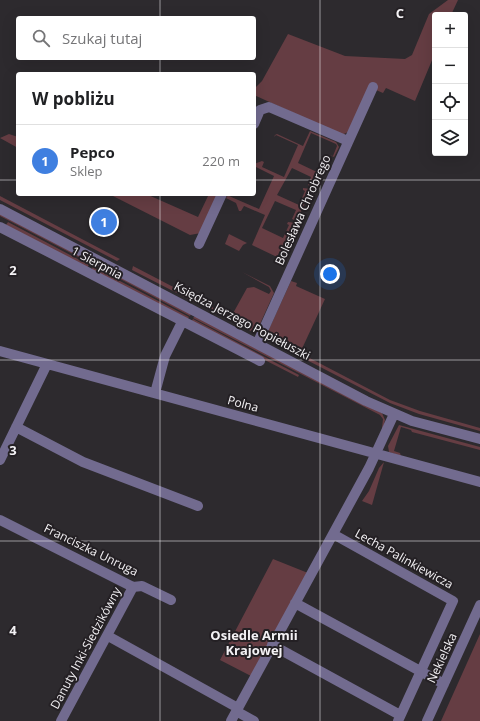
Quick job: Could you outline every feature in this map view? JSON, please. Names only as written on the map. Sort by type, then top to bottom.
[{"type":"street","name":"Bolesława Chrobrego","points":[[257,344],[373,87]]},
{"type":"street","points":[[256,119],[260,110],[269,107],[348,141]]},
{"type":"street","points":[[199,244],[221,196]]},
{"type":"street","name":"Księdza Jerzego Popiełuszki","points":[[0,209],[394,414],[480,439]]},
{"type":"street","name":"1 Sierpnia","points":[[0,227],[260,361]]},
{"type":"street","points":[[155,393],[165,356],[182,322]]},
{"type":"street","name":"Polna","points":[[0,351],[480,482]]},
{"type":"street","points":[[0,460],[47,364]]},
{"type":"street","points":[[231,721],[376,454],[394,414]]},
{"type":"street","points":[[16,427],[83,462],[198,506]]},
{"type":"street","name":"Franciszka Unruga","points":[[0,520],[133,586],[142,586],[171,600]]},
{"type":"street","name":"Lecha Palinkiewicza","points":[[333,534],[453,601],[399,718]]},
{"type":"street","name":"Danuty Inki-Siedzikówny","points":[[66,720],[133,586]]},
{"type":"street","points":[[295,604],[444,684]]},
{"type":"street","name":"Nekielska","points":[[426,721],[480,605]]},
{"type":"street","points":[[108,636],[254,721]]},
{"type":"street","points":[[272,645],[399,718]]},
{"type":"shaded area","points":[[448,0],[458,0],[452,12],[432,12],[432,60],[415,101],[386,88],[383,93],[369,87],[348,132],[342,135],[256,96],[256,87],[262,81],[288,34],[345,56],[405,59],[412,55],[429,14]]},
{"type":"shaded area","points":[[310,131],[336,142],[339,147],[334,157],[330,155],[333,156],[337,146],[336,144],[311,133],[298,163],[319,173],[313,187],[308,185],[311,177],[292,168],[277,195],[299,205],[305,191],[303,188],[311,189],[297,221],[292,219],[296,210],[275,201],[262,228],[283,238],[289,225],[287,224],[288,222],[296,223],[286,247],[281,244],[285,248],[283,252],[280,251],[277,257],[252,245],[265,215],[244,206],[241,211],[239,211],[236,203],[226,198],[229,196],[259,209],[274,176],[256,167],[256,163],[262,161],[264,162],[262,167],[284,177],[298,145],[276,135],[274,137],[275,135],[277,134],[303,146]]},
{"type":"shaded area","points":[[9,134],[16,136],[16,147],[0,138]]},
{"type":"shaded area","points":[[0,196],[120,259],[117,261],[0,200]]},
{"type":"shaded area","points":[[113,196],[151,196],[198,217],[208,196],[217,196],[201,233],[190,235]]},
{"type":"shaded area","points":[[0,213],[91,261],[90,263],[0,216]]},
{"type":"shaded area","points":[[8,222],[89,265],[87,268],[6,225]]},
{"type":"shaded area","points":[[229,234],[247,243],[243,245],[239,251],[225,244]]},
{"type":"shaded area","points":[[95,263],[191,314],[190,316],[94,265]]},
{"type":"shaded area","points":[[133,266],[231,317],[247,288],[254,287],[269,294],[271,291],[269,287],[242,272],[270,286],[274,293],[260,324],[251,331],[132,270]]},
{"type":"shaded area","points":[[93,267],[189,317],[187,320],[91,270]]},
{"type":"shaded area","points":[[291,281],[297,283],[296,286],[325,299],[300,353],[390,400],[420,411],[480,428],[480,431],[419,414],[390,403],[268,340],[269,329]]},
{"type":"shaded area","points":[[195,316],[382,413],[385,420],[383,429],[383,419],[380,415],[193,318]]},
{"type":"shaded area","points":[[193,319],[299,375],[298,377],[191,322]]},
{"type":"shaded area","points":[[399,425],[480,447],[480,450],[412,432],[411,430],[401,427],[394,451],[400,453],[401,456],[389,452],[388,446]]},
{"type":"shaded area","points":[[384,462],[372,505],[362,501],[369,491],[379,468]]},
{"type":"shaded area","points":[[273,559],[308,573],[251,676],[220,660]]},
{"type":"shaded area","points":[[480,634],[480,721],[441,721]]},
{"type":"place","name":"Pepco","points":[[104,222]]},
{"type":"district","name":"Osiedle Armii Krajowej","points":[[254,642]]}]
